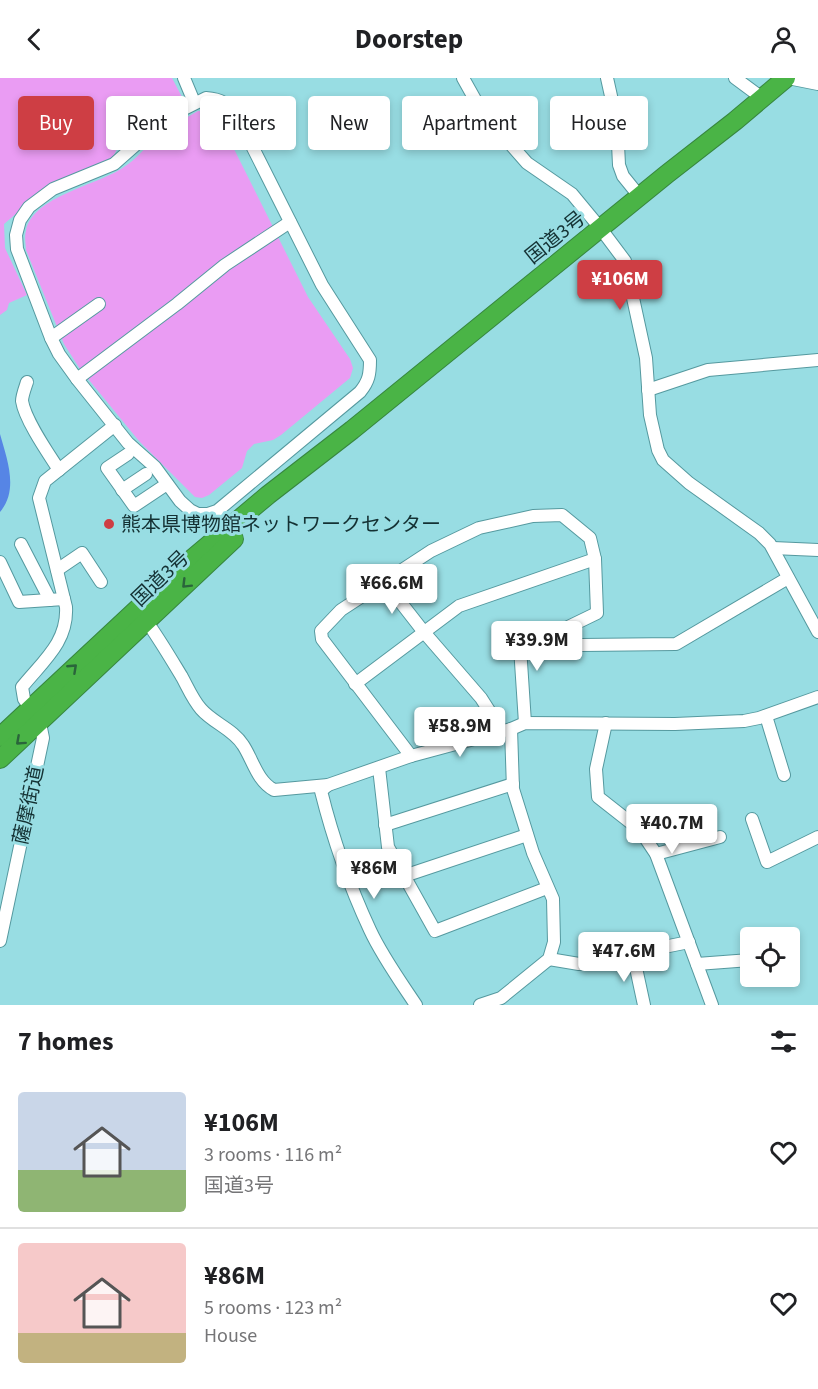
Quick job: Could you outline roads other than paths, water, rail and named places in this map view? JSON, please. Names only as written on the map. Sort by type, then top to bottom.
[{"type":"highway","name":"国道3号","points":[[0,759],[35,715],[180,569],[268,495],[352,430],[787,78]]},
{"type":"highway","name":"国道3号","points":[[0,737],[35,715],[147,622],[266,508],[352,430]]},
{"type":"street","points":[[184,78],[194,102]]},
{"type":"street","points":[[463,78],[483,112],[527,163],[572,194],[625,261],[643,339],[650,415],[658,450],[663,460],[689,483],[759,533],[773,548],[818,632]]},
{"type":"street","points":[[607,78],[616,123],[622,176],[640,197]]},
{"type":"street","points":[[735,78],[762,98]]},
{"type":"street","points":[[787,78],[818,84]]},
{"type":"street","points":[[206,98],[218,98],[228,104],[237,116],[322,285],[370,360],[368,382],[351,400],[217,511],[208,514],[198,514],[190,510],[154,467],[128,443],[58,354],[17,249],[16,235],[20,220],[29,207],[53,189],[114,164],[166,118],[194,102],[206,98]]},
{"type":"street","points":[[77,379],[225,265],[290,222]]},
{"type":"street","points":[[51,338],[99,304]]},
{"type":"street","points":[[648,390],[708,370],[818,360]]},
{"type":"street","points":[[27,382],[22,400],[26,413],[59,470]]},
{"type":"street","points":[[0,562],[19,602],[64,599],[39,498],[45,481],[115,425]]},
{"type":"street","points":[[128,454],[107,468],[134,506],[167,483]]},
{"type":"street","points":[[122,490],[146,474]]},
{"type":"street","points":[[411,756],[322,639],[321,632],[341,610],[430,551],[479,528],[533,516],[562,515],[590,538],[595,559],[597,613],[520,647],[525,723]]},
{"type":"street","points":[[21,544],[50,600]]},
{"type":"street","points":[[773,548],[818,550]]},
{"type":"street","points":[[57,570],[82,553],[101,582]]},
{"type":"street","points":[[355,684],[459,606],[595,559]]},
{"type":"street","points":[[562,630],[568,642],[581,645],[676,644],[788,578]]},
{"type":"street","points":[[384,581],[423,632],[506,730],[513,784],[527,835],[553,899],[554,942],[549,959],[503,1001],[480,1005]]},
{"type":"street","name":"薩摩街道","points":[[0,940],[43,738],[35,715],[24,699],[22,687],[64,633],[67,622],[64,599]]},
{"type":"street","points":[[147,622],[199,707],[231,732],[243,745],[267,786],[274,790],[328,785],[411,756],[525,723],[744,721],[766,716],[818,697]]},
{"type":"street","points":[[766,716],[784,775]]},
{"type":"street","points":[[606,723],[596,769],[598,797],[640,830],[656,854],[712,1005]]},
{"type":"street","points":[[379,768],[388,847],[435,931],[547,888]]},
{"type":"street","points":[[385,825],[513,784]]},
{"type":"street","points":[[328,785],[321,791],[344,870],[371,932],[416,1005]]},
{"type":"street","points":[[752,819],[767,862],[818,837]]},
{"type":"street","points":[[404,876],[527,835]]},
{"type":"street","points":[[656,854],[720,837]]},
{"type":"street","points":[[549,959],[579,964],[689,942]]},
{"type":"street","points":[[633,954],[644,1005]]},
{"type":"street","points":[[697,964],[740,961]]},
{"type":"water","points":[[0,434],[10,474],[10,484],[6,503],[0,512]]},
{"type":"place","name":"熊本県博物館ネットワークセンター","points":[[109,524]]}]
